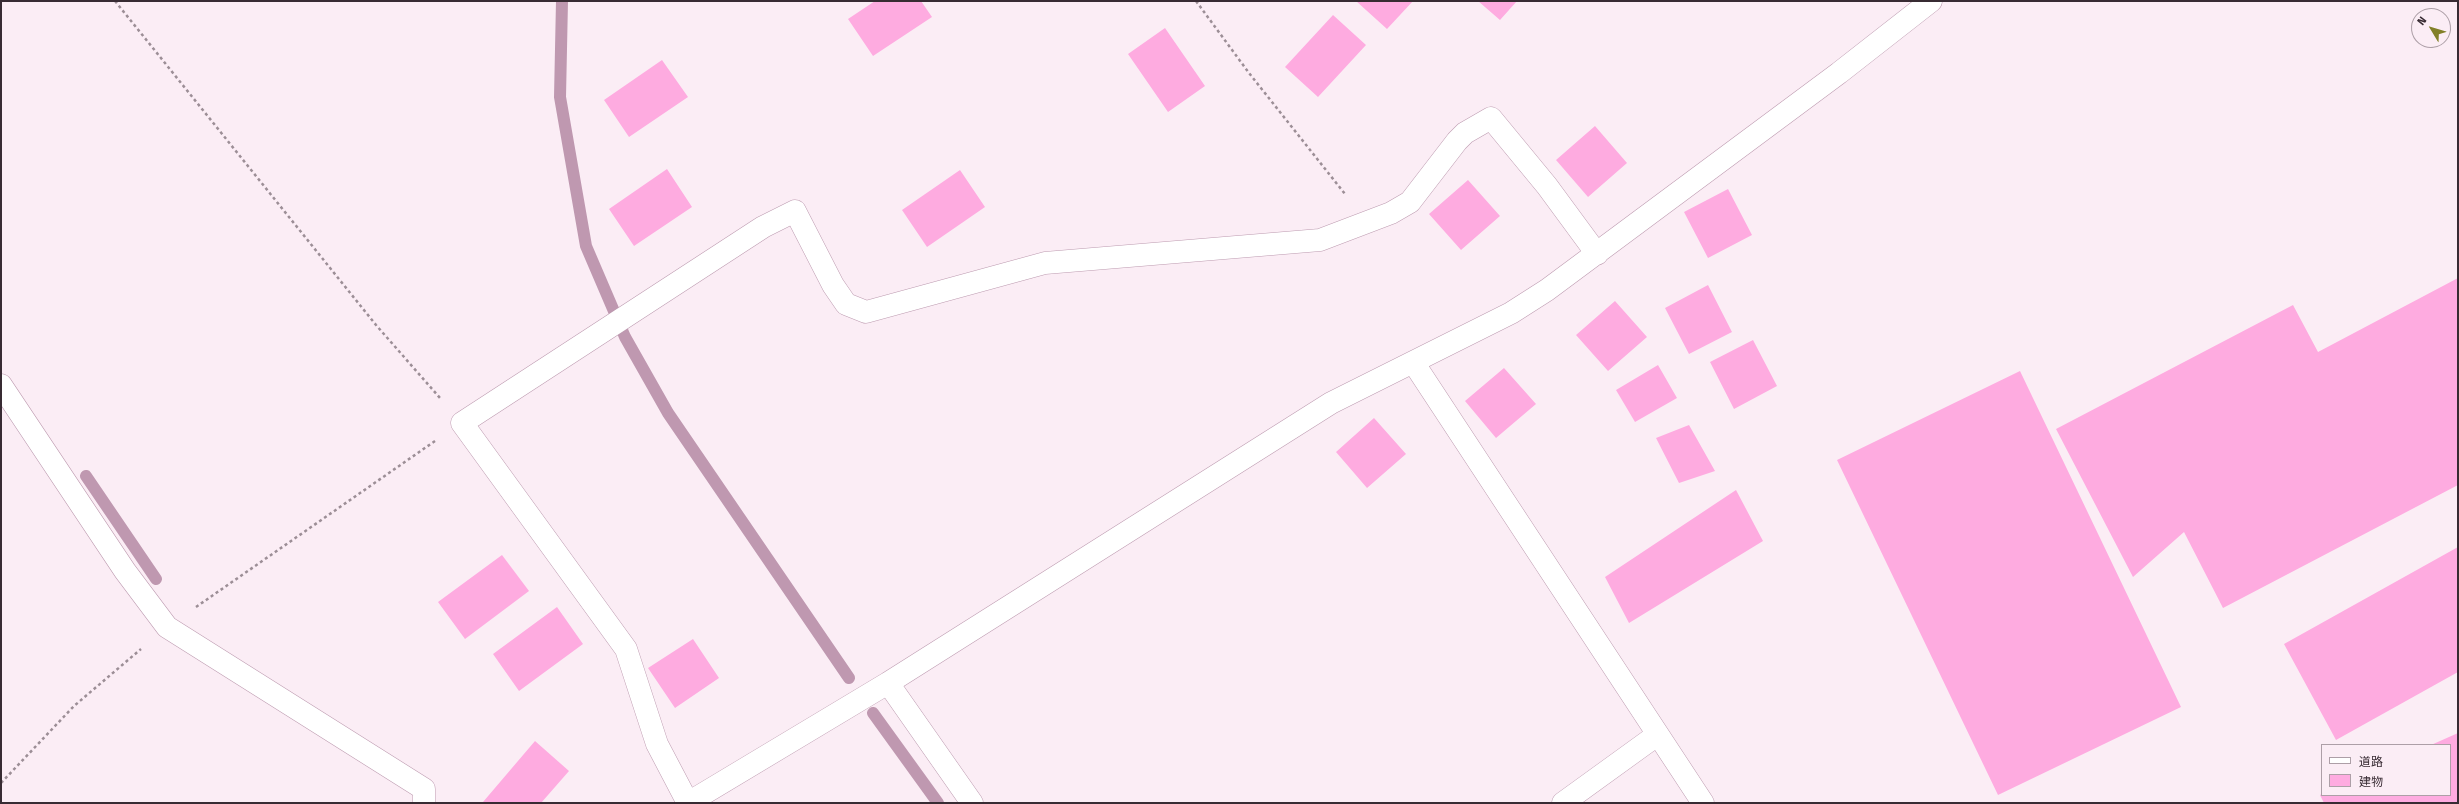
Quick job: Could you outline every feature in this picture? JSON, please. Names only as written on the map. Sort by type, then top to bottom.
[{"type":"street","points":[[1597,254],[1547,186],[1491,118],[1465,133],[1437,164],[1410,202],[1391,212],[1320,240],[1045,263],[866,312],[846,304],[833,285],[795,211],[763,228],[462,423],[626,649],[657,744],[688,803],[888,682],[1331,403],[1511,312],[1597,254],[1839,73],[1931,1]]},
{"type":"street","points":[[1413,362],[1703,803]]},
{"type":"street","points":[[1,385],[125,571],[167,627],[424,789],[424,803]]},
{"type":"street","points":[[888,682],[972,803]]},
{"type":"street","points":[[1563,803],[1657,735]]},
{"type":"path","points":[[1,783],[74,706],[167,627],[462,423],[376,325],[114,1]]},
{"type":"path","points":[[1196,1],[1249,73],[1347,196],[1367,210],[1391,212]]},
{"type":"building","points":[[875,1],[921,1],[932,17],[873,56],[848,19]]},
{"type":"building","points":[[1356,1],[1413,1],[1387,29]]},
{"type":"building","points":[[1478,1],[1517,1],[1500,20]]},
{"type":"building","points":[[1333,15],[1366,45],[1318,97],[1285,67]]},
{"type":"building","points":[[1165,28],[1205,86],[1168,112],[1128,54]]},
{"type":"building","points":[[662,60],[688,97],[629,137],[604,100]]},
{"type":"building","points":[[1595,126],[1627,163],[1588,197],[1556,160]]},
{"type":"building","points":[[667,169],[692,207],[634,246],[609,209]]},
{"type":"building","points":[[960,170],[985,207],[927,247],[902,210]]},
{"type":"building","points":[[1468,180],[1500,216],[1461,250],[1429,214]]},
{"type":"building","points":[[1728,189],[1752,235],[1708,258],[1684,212]]},
{"type":"building","points":[[2458,278],[2458,485],[2223,608],[2184,532],[2133,577],[2056,429],[2293,305],[2318,352]]},
{"type":"building","points":[[1708,285],[1732,332],[1689,354],[1665,308]]},
{"type":"building","points":[[1615,301],[1647,337],[1608,371],[1576,335]]},
{"type":"building","points":[[1753,340],[1777,386],[1734,409],[1710,362]]},
{"type":"building","points":[[1658,365],[1677,398],[1635,422],[1616,390]]},
{"type":"building","points":[[1504,368],[1536,404],[1496,438],[1465,401]]},
{"type":"building","points":[[2020,371],[2181,707],[1998,795],[1837,460]]},
{"type":"building","points":[[1374,418],[1406,454],[1367,488],[1336,452]]},
{"type":"building","points":[[1689,425],[1715,471],[1679,483],[1656,438]]},
{"type":"building","points":[[1736,490],[1763,541],[1629,623],[1605,577]]},
{"type":"building","points":[[2458,547],[2458,672],[2336,740],[2284,644]]},
{"type":"building","points":[[502,555],[529,591],[465,639],[438,602]]},
{"type":"building","points":[[557,607],[583,644],[519,691],[493,654]]},
{"type":"building","points":[[693,639],[719,678],[675,708],[648,668]]},
{"type":"building","points":[[2458,733],[2458,803],[2324,803],[2320,795],[2451,796],[2451,744],[2433,744]]},
{"type":"building","points":[[535,741],[569,771],[541,803],[483,802]]},
{"type":"waterway","points":[[562,1],[560,97],[586,246],[625,337],[668,413],[849,678]]},
{"type":"waterway","points":[[86,476],[156,579]]},
{"type":"waterway","points":[[873,713],[938,803]]}]
